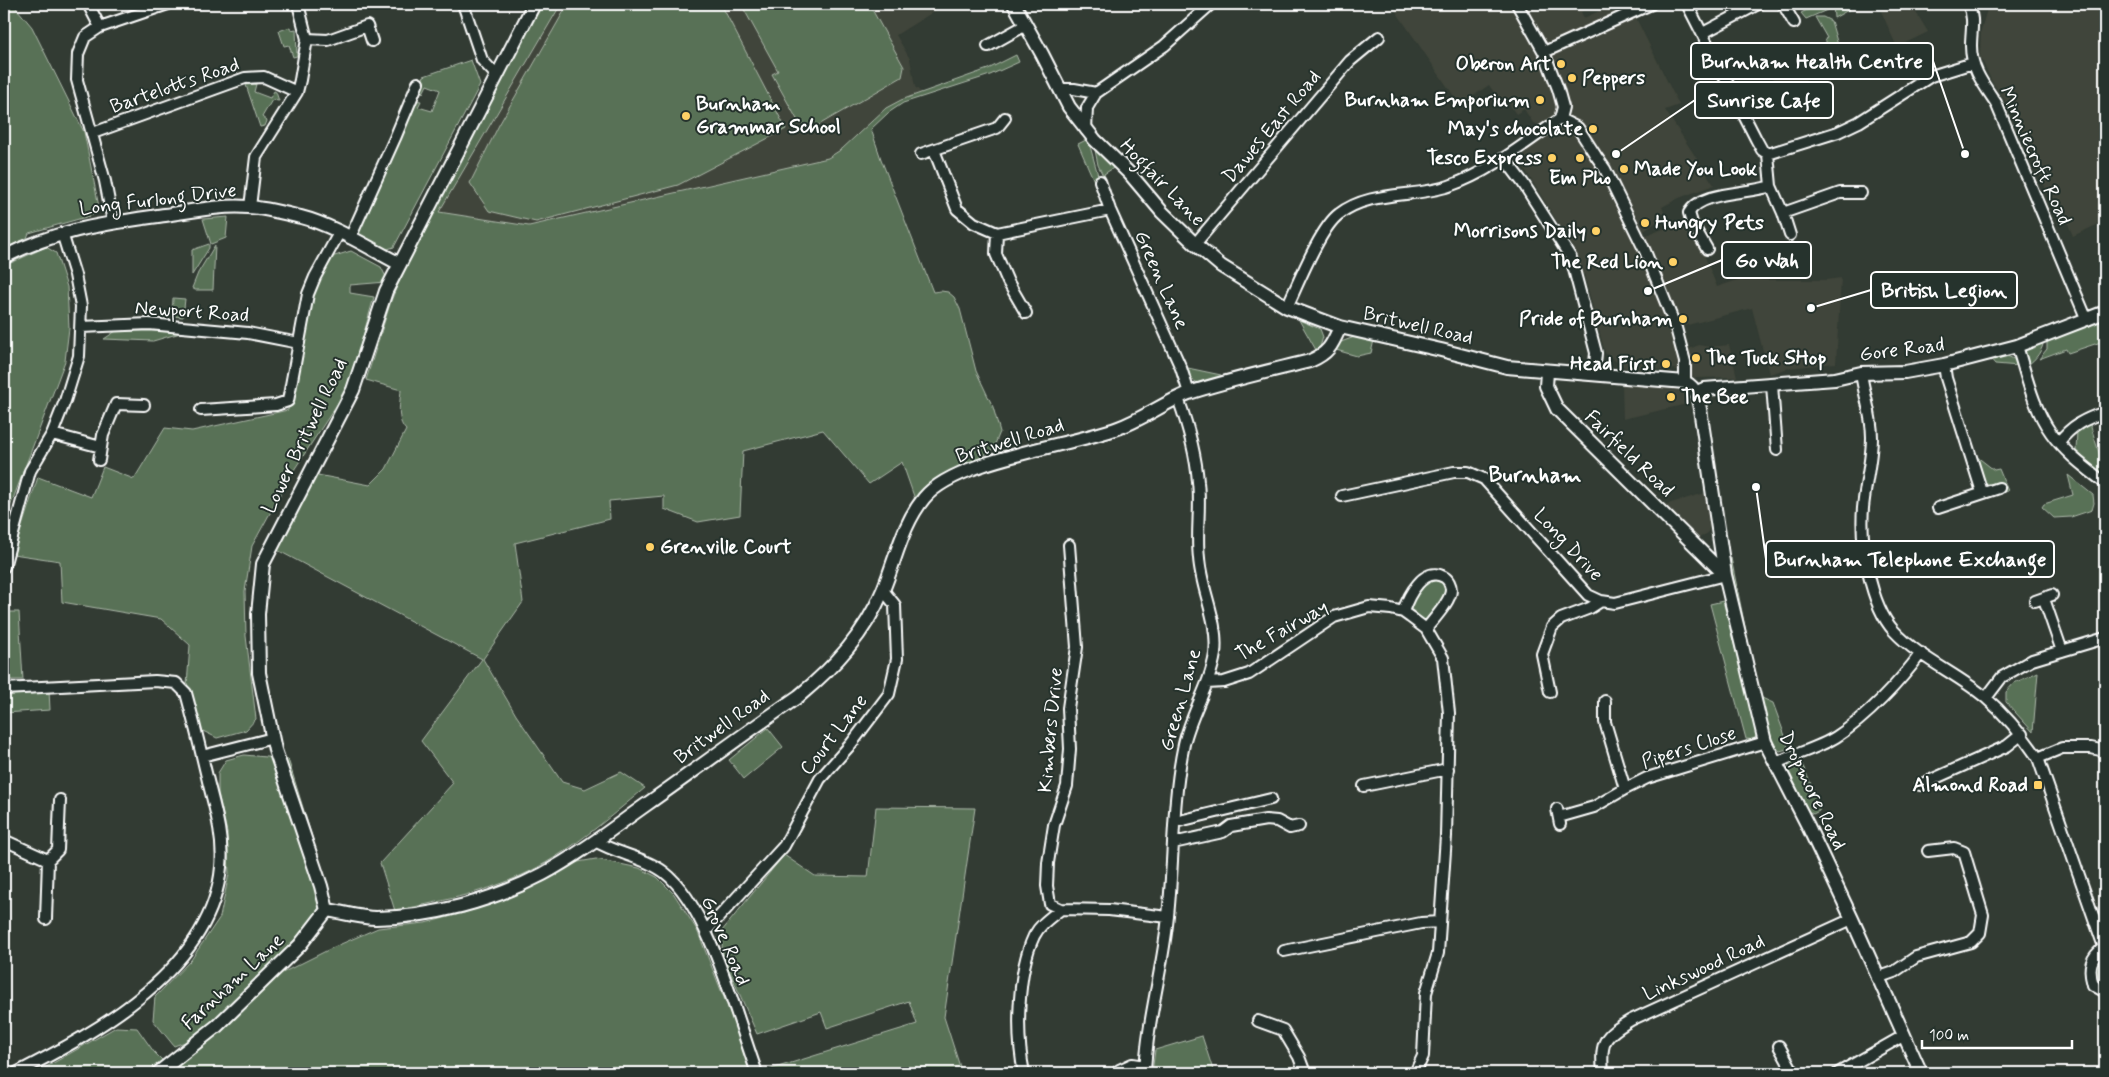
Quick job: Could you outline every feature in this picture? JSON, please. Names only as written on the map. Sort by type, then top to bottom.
[{"type":"street","points":[[88,4],[100,27]]},
{"type":"street","points":[[113,222],[105,181],[77,80],[78,54],[86,38],[100,27],[168,4]]},
{"type":"street","points":[[250,207],[256,157],[297,92],[307,39],[298,4]]},
{"type":"street","points":[[463,4],[482,60],[497,76]]},
{"type":"street","name":"Lower Britwell Road","points":[[327,910],[273,738],[259,673],[258,614],[263,564],[353,390],[386,291],[534,4]]},
{"type":"street","name":"Hogfair Lane","points":[[1014,4],[1074,115],[1086,130],[1130,174],[1162,212],[1221,266],[1287,307],[1340,327]]},
{"type":"street","points":[[1086,130],[1088,108],[1096,93],[1164,46],[1211,4]]},
{"type":"street","points":[[1287,307],[1326,229],[1338,214],[1358,203],[1387,196],[1425,192],[1466,179],[1504,158],[1560,119],[1563,107],[1544,52],[1517,4]]},
{"type":"street","points":[[1687,4],[1759,146],[1768,154],[1771,186],[1790,235]]},
{"type":"street","points":[[1703,33],[1758,4]]},
{"type":"street","points":[[1783,4],[1794,23]]},
{"type":"street","points":[[1544,52],[1648,6]]},
{"type":"street","name":"Minniecroft Road","points":[[1972,6],[1974,20],[1971,47],[1977,75],[1996,103],[2087,320]]},
{"type":"street","points":[[988,46],[1026,25]]},
{"type":"street","points":[[307,39],[328,40],[366,26],[372,41]]},
{"type":"street","name":"Dawes East Road","points":[[1195,244],[1350,61],[1379,37]]},
{"type":"street","points":[[1768,154],[1838,132],[1859,122],[1931,76],[1973,63]]},
{"type":"street","name":"Bartelotts Road","points":[[92,134],[245,78],[264,77],[297,92]]},
{"type":"street","points":[[201,410],[276,405],[288,401],[308,294],[315,277],[344,235],[392,146],[418,83]]},
{"type":"street","points":[[1060,90],[1074,89],[1096,93]]},
{"type":"street","points":[[921,154],[996,128],[1005,118]]},
{"type":"street","points":[[1560,119],[1578,128],[1605,169],[1645,251],[1676,328],[1685,362],[1685,382],[1697,392]]},
{"type":"street","points":[[934,150],[958,209],[974,224],[997,234],[1110,210]]},
{"type":"street","points":[[1504,158],[1523,183],[1572,258],[1596,353],[1594,375]]},
{"type":"street","name":"Green Lane","points":[[1100,181],[1110,210],[1181,368],[1183,396],[1198,483],[1199,559],[1215,633],[1214,654],[1207,683],[1193,715],[1184,744],[1173,843],[1168,917],[1150,1023],[1145,1070]]},
{"type":"street","points":[[1707,249],[1692,223],[1689,212],[1692,206],[1715,196],[1758,190],[1771,186]]},
{"type":"street","points":[[1783,213],[1840,193],[1861,193]]},
{"type":"street","name":"Long Furlong Drive","points":[[4,257],[30,244],[62,233],[113,222],[222,207],[250,207],[302,217],[344,235],[400,264]]},
{"type":"street","points":[[4,567],[30,471],[52,434],[79,356],[81,306],[62,233]]},
{"type":"street","points":[[997,234],[996,254],[1008,282],[1026,313]]},
{"type":"street","name":"Gore Road","points":[[1697,392],[1704,389],[1835,378],[1861,373],[1905,372],[1944,366],[2017,346],[2105,312]]},
{"type":"street","name":"Newport Road","points":[[81,327],[149,324],[248,333],[299,343]]},
{"type":"street","name":"Britwell Road","points":[[327,910],[373,918],[417,915],[445,910],[512,888],[543,874],[595,841],[799,696],[826,674],[859,635],[883,590],[912,513],[926,496],[968,470],[1118,428],[1150,414],[1183,396],[1310,361],[1323,356],[1332,345],[1340,327],[1507,367],[1547,372],[1685,382]]},
{"type":"street","points":[[2017,346],[2040,413],[2051,433],[2069,454],[2105,483]]},
{"type":"street","points":[[1944,366],[1946,378],[1982,492]]},
{"type":"street","name":"Fairfield Road","points":[[1547,372],[1546,386],[1557,409],[1725,575]]},
{"type":"street","points":[[1861,373],[1863,391],[1871,417],[1872,438],[1863,511],[1864,546],[1871,581],[1880,609],[1894,631],[1921,653],[1986,698],[2022,734],[2038,758],[2105,947],[2093,957],[2089,971],[2093,985],[2105,992]]},
{"type":"street","points":[[1772,384],[1776,445],[1787,439]]},
{"type":"street","name":"Dropmore Road","points":[[1697,392],[1725,575],[1765,742],[1852,919],[1921,1073]]},
{"type":"street","points":[[99,460],[103,435],[116,404],[144,405]]},
{"type":"street","points":[[2058,442],[2069,429],[2090,417],[2105,412]]},
{"type":"street","points":[[52,434],[101,447]]},
{"type":"street","name":"Long Drive","points":[[1342,496],[1454,472],[1468,472],[1484,479],[1588,596],[1601,601],[1615,603],[1725,575]]},
{"type":"street","points":[[1938,508],[1999,488]]},
{"type":"street","name":"Kimbers Drive","points":[[1061,909],[1050,904],[1046,886],[1054,825],[1067,786],[1070,749],[1068,708],[1077,646],[1069,545]]},
{"type":"street","points":[[1704,553],[1711,554],[1721,548]]},
{"type":"street","points":[[1403,612],[1407,602],[1423,578],[1431,573],[1438,573],[1448,579],[1451,589],[1449,598],[1426,630]]},
{"type":"street","name":"Court Lane","points":[[706,932],[784,846],[820,779],[851,744],[889,694],[897,658],[895,605],[883,590]]},
{"type":"street","points":[[2044,599],[2062,651]]},
{"type":"street","points":[[1550,692],[1542,654],[1552,627],[1561,619],[1590,608],[1601,601]]},
{"type":"street","name":"The Fairway","points":[[1207,683],[1224,682],[1249,674],[1334,617],[1369,607],[1403,612],[1426,630],[1443,658],[1449,714],[1446,836],[1438,953],[1426,994],[1422,1056],[1415,1073]]},
{"type":"street","points":[[1986,698],[2002,677],[2032,660],[2105,638]]},
{"type":"street","points":[[1776,763],[1834,738],[1852,726],[1907,672],[1921,653]]},
{"type":"street","points":[[4,689],[155,681],[176,683],[186,693],[220,827],[222,867],[214,901],[202,928],[177,962],[129,1007],[67,1047],[16,1073]]},
{"type":"street","name":"Pipers Close","points":[[1605,701],[1605,722],[1625,789]]},
{"type":"street","points":[[1920,785],[2007,746],[2022,734]]},
{"type":"street","points":[[202,756],[273,738]]},
{"type":"street","name":"Pipers Close","points":[[1558,817],[1594,807],[1647,778],[1765,742]]},
{"type":"street","points":[[2038,758],[2062,748],[2091,748],[2105,751]]},
{"type":"street","points":[[1364,786],[1448,769]]},
{"type":"street","points":[[1175,822],[1272,799]]},
{"type":"street","points":[[46,919],[48,860],[58,850],[60,800]]},
{"type":"street","points":[[1173,843],[1223,832],[1231,826],[1266,820],[1277,821],[1290,828],[1300,826]]},
{"type":"street","points":[[4,840],[48,860]]},
{"type":"street","name":"Grove Road","points":[[595,841],[609,850],[636,858],[664,872],[680,887],[692,903],[706,932],[757,1073]]},
{"type":"street","points":[[1877,978],[1894,972],[1916,957],[1971,942],[1980,933],[1983,915],[1964,852],[1954,848],[1928,851]]},
{"type":"street","points":[[1024,1073],[1020,992],[1034,935],[1045,921],[1061,909],[1109,910],[1168,917]]},
{"type":"street","name":"Farnham Lane","points":[[158,1073],[217,1026],[300,945],[327,910]]},
{"type":"street","name":"Linkswood Road","points":[[1603,1073],[1602,1049],[1611,1032],[1631,1020],[1852,919]]},
{"type":"street","points":[[1284,951],[1421,923],[1439,922]]},
{"type":"street","points":[[1258,1021],[1283,1030],[1299,1057],[1305,1073]]},
{"type":"street","points":[[1838,1073],[1903,1036]]},
{"type":"street","points":[[1779,1046],[1794,1073]]},
{"type":"street","points":[[1118,1073],[1119,1070],[1132,1064],[1145,1070]]},
{"type":"shaded area","name":"Burnham Grammar School","points":[[561,4],[946,4],[896,35],[910,59],[915,87],[922,93],[901,100],[886,108],[842,149],[828,158],[529,226],[439,212]]},
{"type":"shaded area","points":[[1391,4],[1583,4],[1585,10],[1581,12],[1584,18],[1615,4],[1627,4],[1616,10],[1620,20],[1634,14],[1679,105],[1665,110],[1714,185],[1679,198],[1662,207],[1664,212],[1658,221],[1644,231],[1645,236],[1684,221],[1699,247],[1701,247],[1717,287],[1744,278],[1745,281],[1760,277],[1761,280],[1826,280],[1841,278],[1836,363],[1789,368],[1769,374],[1752,308],[1680,327],[1689,349],[1699,345],[1710,347],[1729,345],[1737,377],[1696,378],[1674,369],[1625,368],[1605,353],[1584,274],[1582,274],[1576,252],[1522,165],[1527,146],[1553,129],[1533,123],[1524,109],[1516,114],[1509,104],[1504,107],[1489,85],[1460,105]]},
{"type":"shaded area","points":[[1878,4],[1911,4],[1928,32],[1899,46],[1896,45]]},
{"type":"shaded area","points":[[1993,4],[2105,4],[2105,221],[2073,236],[2060,204],[2051,202],[2013,112],[1992,82],[1980,56],[1981,30],[1988,6]]},
{"type":"shaded area","points":[[1793,52],[1812,92],[1786,105],[1764,62]]},
{"type":"shaded area","points":[[1622,383],[1683,387],[1687,404],[1623,419]]},
{"type":"shaded area","points":[[1705,493],[1710,526],[1708,533],[1699,538],[1664,505]]},
{"type":"green space","points":[[4,4],[13,4],[32,27],[84,132],[99,207],[93,215],[29,233],[27,238],[4,249]]},
{"type":"green space","points":[[541,4],[561,4],[439,212],[529,226],[828,158],[842,149],[886,108],[901,100],[988,69],[1016,55],[1019,62],[990,75],[903,103],[888,113],[871,129],[933,292],[948,292],[954,297],[960,309],[976,371],[993,407],[1000,432],[993,449],[916,502],[902,462],[869,484],[823,430],[743,451],[740,515],[698,522],[664,509],[664,496],[609,501],[610,519],[515,543],[523,602],[483,659],[516,715],[562,782],[585,789],[621,772],[645,788],[570,847],[537,868],[474,893],[395,911],[380,863],[453,783],[421,741],[482,659],[266,544],[307,473],[370,485],[386,469],[406,430],[400,416],[401,390],[366,380],[391,301],[413,247],[536,9]]},
{"type":"green space","name":"Burnham Grammar School","points":[[568,4],[721,4],[786,129],[678,185],[536,222],[489,211],[470,183],[499,125]]},
{"type":"green space","points":[[741,4],[869,4],[904,67],[902,77],[815,127],[804,126],[799,123],[772,74],[778,71]]},
{"type":"green space","points":[[1811,4],[1831,4],[1827,10],[1806,19],[1801,13],[1813,7]]},
{"type":"green space","points":[[1833,4],[1848,4],[1850,9],[1834,18]]},
{"type":"green space","points":[[1815,17],[1823,17],[1831,21],[1838,45],[1827,51],[1825,39],[1827,38]]},
{"type":"green space","points":[[290,27],[291,30],[296,29],[297,56],[293,57],[289,45],[284,46],[279,31]]},
{"type":"green space","points":[[471,60],[480,85],[394,247],[381,251],[360,239],[358,228],[413,100],[421,101],[418,107],[432,111],[440,90],[427,85],[423,93],[419,87],[424,76]]},
{"type":"green space","points":[[256,84],[254,92],[270,98],[274,91],[279,101],[272,100],[262,117],[267,121],[265,126],[260,127],[246,85]]},
{"type":"green space","points":[[1088,139],[1091,142],[1090,146],[1099,179],[1094,181],[1078,144]]},
{"type":"green space","points":[[1094,145],[1115,167],[1104,174],[1107,184],[1098,165]]},
{"type":"green space","points":[[228,217],[226,238],[211,244],[203,219]]},
{"type":"green space","points":[[209,244],[209,248],[192,275],[192,250]]},
{"type":"green space","points":[[215,245],[213,290],[195,290],[192,288],[198,273]]},
{"type":"green space","points":[[46,247],[56,253],[67,287],[69,328],[65,361],[4,523],[4,266]]},
{"type":"green space","points":[[351,251],[381,267],[387,279],[386,282],[350,285],[350,293],[374,297],[349,386],[292,473],[252,546],[245,591],[246,636],[256,719],[246,730],[217,738],[201,730],[197,721],[187,685],[190,645],[161,619],[62,602],[60,561],[13,554],[38,477],[91,497],[103,467],[134,479],[165,428],[192,431],[288,410],[312,292],[328,258]]},
{"type":"green space","points":[[173,298],[185,299],[183,317],[172,316]]},
{"type":"green space","points":[[2105,317],[2105,336],[2100,338],[2101,342],[2068,353],[2066,349],[2039,359],[2047,349],[2047,341]]},
{"type":"green space","points":[[1299,320],[1320,329],[1323,337],[1320,347],[1316,350]]},
{"type":"green space","points":[[116,331],[187,331],[153,341],[104,339]]},
{"type":"green space","points":[[1357,336],[1374,340],[1371,353],[1357,356],[1336,350],[1341,342]]},
{"type":"green space","points":[[2044,339],[2038,354],[2026,366],[2023,356],[2026,348]]},
{"type":"green space","points":[[2005,355],[2014,359],[2019,366],[1995,364],[1990,358]]},
{"type":"green space","points":[[1183,367],[1221,375],[1222,378],[1198,383],[1186,377]]},
{"type":"green space","points":[[2090,424],[2105,476],[2076,451],[2077,431],[2083,426]]},
{"type":"green space","points":[[1976,456],[1994,470],[1999,469],[2008,491],[2000,493],[1996,483],[1989,484],[1982,481],[1975,462],[1977,461]]},
{"type":"green space","points":[[2068,475],[2093,495],[2094,503],[2092,510],[2071,517],[2054,518],[2042,507],[2044,504],[2073,495]]},
{"type":"green space","points":[[1731,558],[1754,671],[1762,698],[1773,703],[1788,744],[1787,749],[1780,751],[1775,747],[1758,697],[1730,562]]},
{"type":"green space","points":[[1435,578],[1443,584],[1446,593],[1433,616],[1424,620],[1412,613],[1411,604],[1426,581]]},
{"type":"green space","points":[[1723,601],[1757,734],[1754,740],[1746,739],[1710,604]]},
{"type":"green space","points":[[4,612],[19,612],[23,680],[4,680]]},
{"type":"green space","points":[[2038,672],[2033,732],[2006,702],[2006,692],[2014,683]]},
{"type":"green space","points":[[49,690],[50,710],[4,713],[4,694]]},
{"type":"green space","points":[[768,728],[783,747],[744,779],[729,760]]},
{"type":"green space","points":[[244,755],[288,759],[320,863],[323,907],[254,986],[234,1006],[214,1024],[194,1037],[174,1046],[153,1020],[155,997],[191,960],[220,917],[229,874],[227,832],[218,793],[218,773],[226,760]]},
{"type":"green space","points":[[1798,761],[1802,764],[1820,805],[1819,811],[1813,814],[1808,811],[1788,769],[1790,764]]},
{"type":"green space","points":[[876,807],[975,808],[944,1017],[962,1073],[765,1073],[765,1071],[917,1024],[909,1001],[827,1028],[821,1012],[757,1034],[723,956],[721,932],[784,855],[815,876],[868,877]]},
{"type":"green space","points":[[596,859],[639,868],[657,877],[674,894],[697,930],[754,1073],[169,1073],[204,1046],[280,974],[378,928],[425,923],[464,913],[543,882],[572,863]]},
{"type":"green space","points":[[2105,956],[2105,984],[2097,977],[2097,962]]},
{"type":"green space","points":[[116,1027],[137,1028],[154,1052],[164,1062],[150,1073],[36,1073]]},
{"type":"green space","points":[[1202,1036],[1214,1073],[1152,1073],[1155,1050]]},
{"type":"place","name":"Oberon Art","points":[[1561,64]]},
{"type":"place","name":"Peppers","points":[[1572,78]]},
{"type":"place","name":"Burnham Emporium","points":[[1540,100]]},
{"type":"place","name":"Burnham Grammar School","points":[[686,116]]},
{"type":"place","name":"May's chocolate","points":[[1593,129]]},
{"type":"place","name":"Sunrise Cafe","points":[[1616,154]]},
{"type":"place","name":"Burnham Health Centre","points":[[1965,154]]},
{"type":"place","name":"Tesco Express","points":[[1552,158]]},
{"type":"place","name":"Em Pho","points":[[1580,158]]},
{"type":"place","name":"Made You Look","points":[[1624,169]]},
{"type":"place","name":"Hungry Pets","points":[[1645,223]]},
{"type":"place","name":"Morrisons Daily","points":[[1596,231]]},
{"type":"place","name":"The Red Lion","points":[[1673,262]]},
{"type":"place","name":"Go Wah","points":[[1648,291]]},
{"type":"place","name":"British Legion","points":[[1811,308]]},
{"type":"place","name":"Pride of Burnham","points":[[1683,319]]},
{"type":"place","name":"The Tuck SHop","points":[[1696,358]]},
{"type":"place","name":"Head First","points":[[1666,364]]},
{"type":"place","name":"The Bee","points":[[1671,397]]},
{"type":"place","name":"Burnham Telephone Exchange","points":[[1756,487]]},
{"type":"place","name":"Grenville Court","points":[[650,547]]},
{"type":"place","name":"Almond Road","points":[[2038,785]]},
{"type":"district","name":"Burnham","points":[[1535,476]]}]
